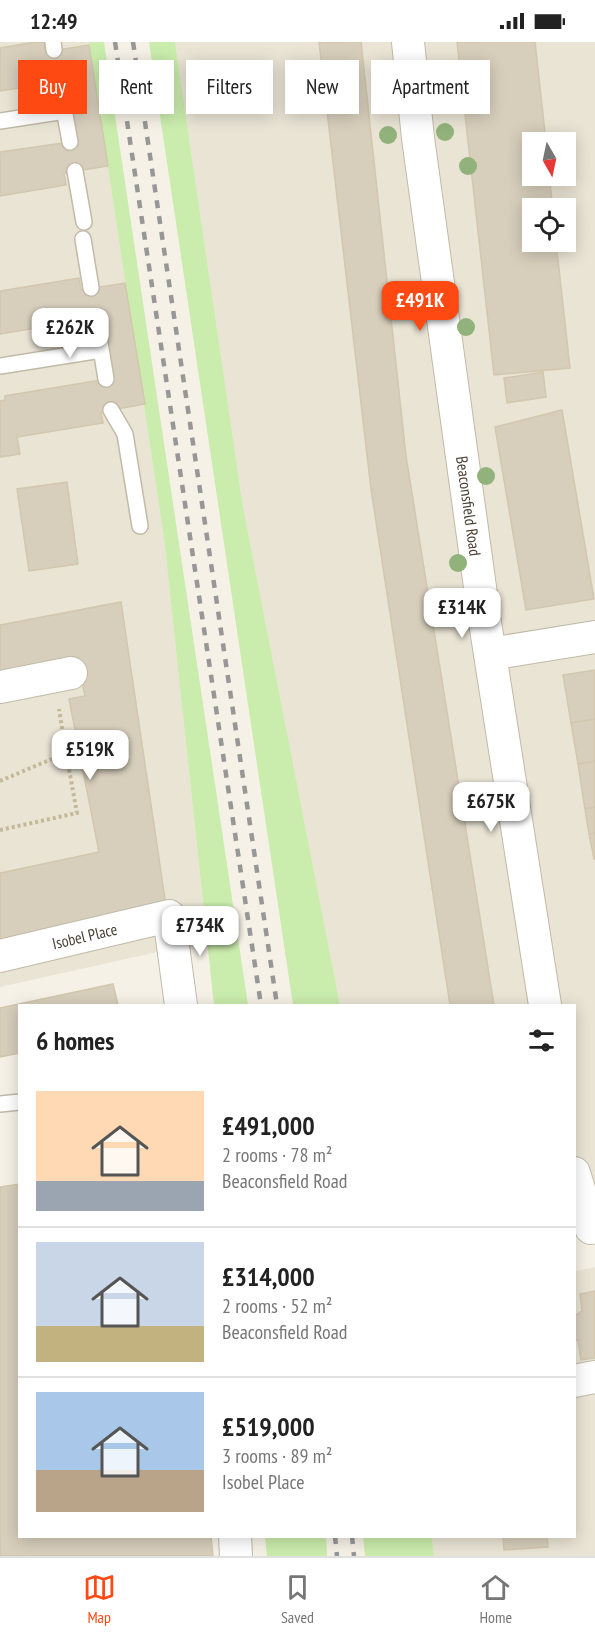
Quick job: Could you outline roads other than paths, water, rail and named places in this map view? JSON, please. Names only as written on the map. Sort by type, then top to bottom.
[{"type":"street","name":"Beaconsfield Road","points":[[408,42],[418,138],[490,654],[545,1004]]},
{"type":"street","points":[[490,654],[595,637]]},
{"type":"street","points":[[0,687],[62,675]]},
{"type":"street","name":"Isobel Place","points":[[0,956],[169,916],[181,1004]]},
{"type":"street","points":[[576,1182],[587,1229]]},
{"type":"street","points":[[576,1381],[595,1377]]},
{"type":"street","points":[[235,1538],[236,1556]]},
{"type":"lane","points":[[0,121],[46,114]]},
{"type":"lane","points":[[65,114],[70,142]]},
{"type":"lane","points":[[75,171],[84,222]]},
{"type":"lane","points":[[82,239],[91,288]]},
{"type":"lane","points":[[96,318],[106,379]]},
{"type":"lane","points":[[0,366],[101,350]]},
{"type":"lane","points":[[111,410],[125,434],[140,526]]},
{"type":"lane","points":[[0,1104],[18,1102]]},
{"type":"railway","points":[[115,42],[261,1004]]},
{"type":"railway","points":[[133,42],[277,1004]]},
{"type":"railway","points":[[335,1538],[337,1556]]},
{"type":"railway","points":[[352,1538],[354,1556]]}]
